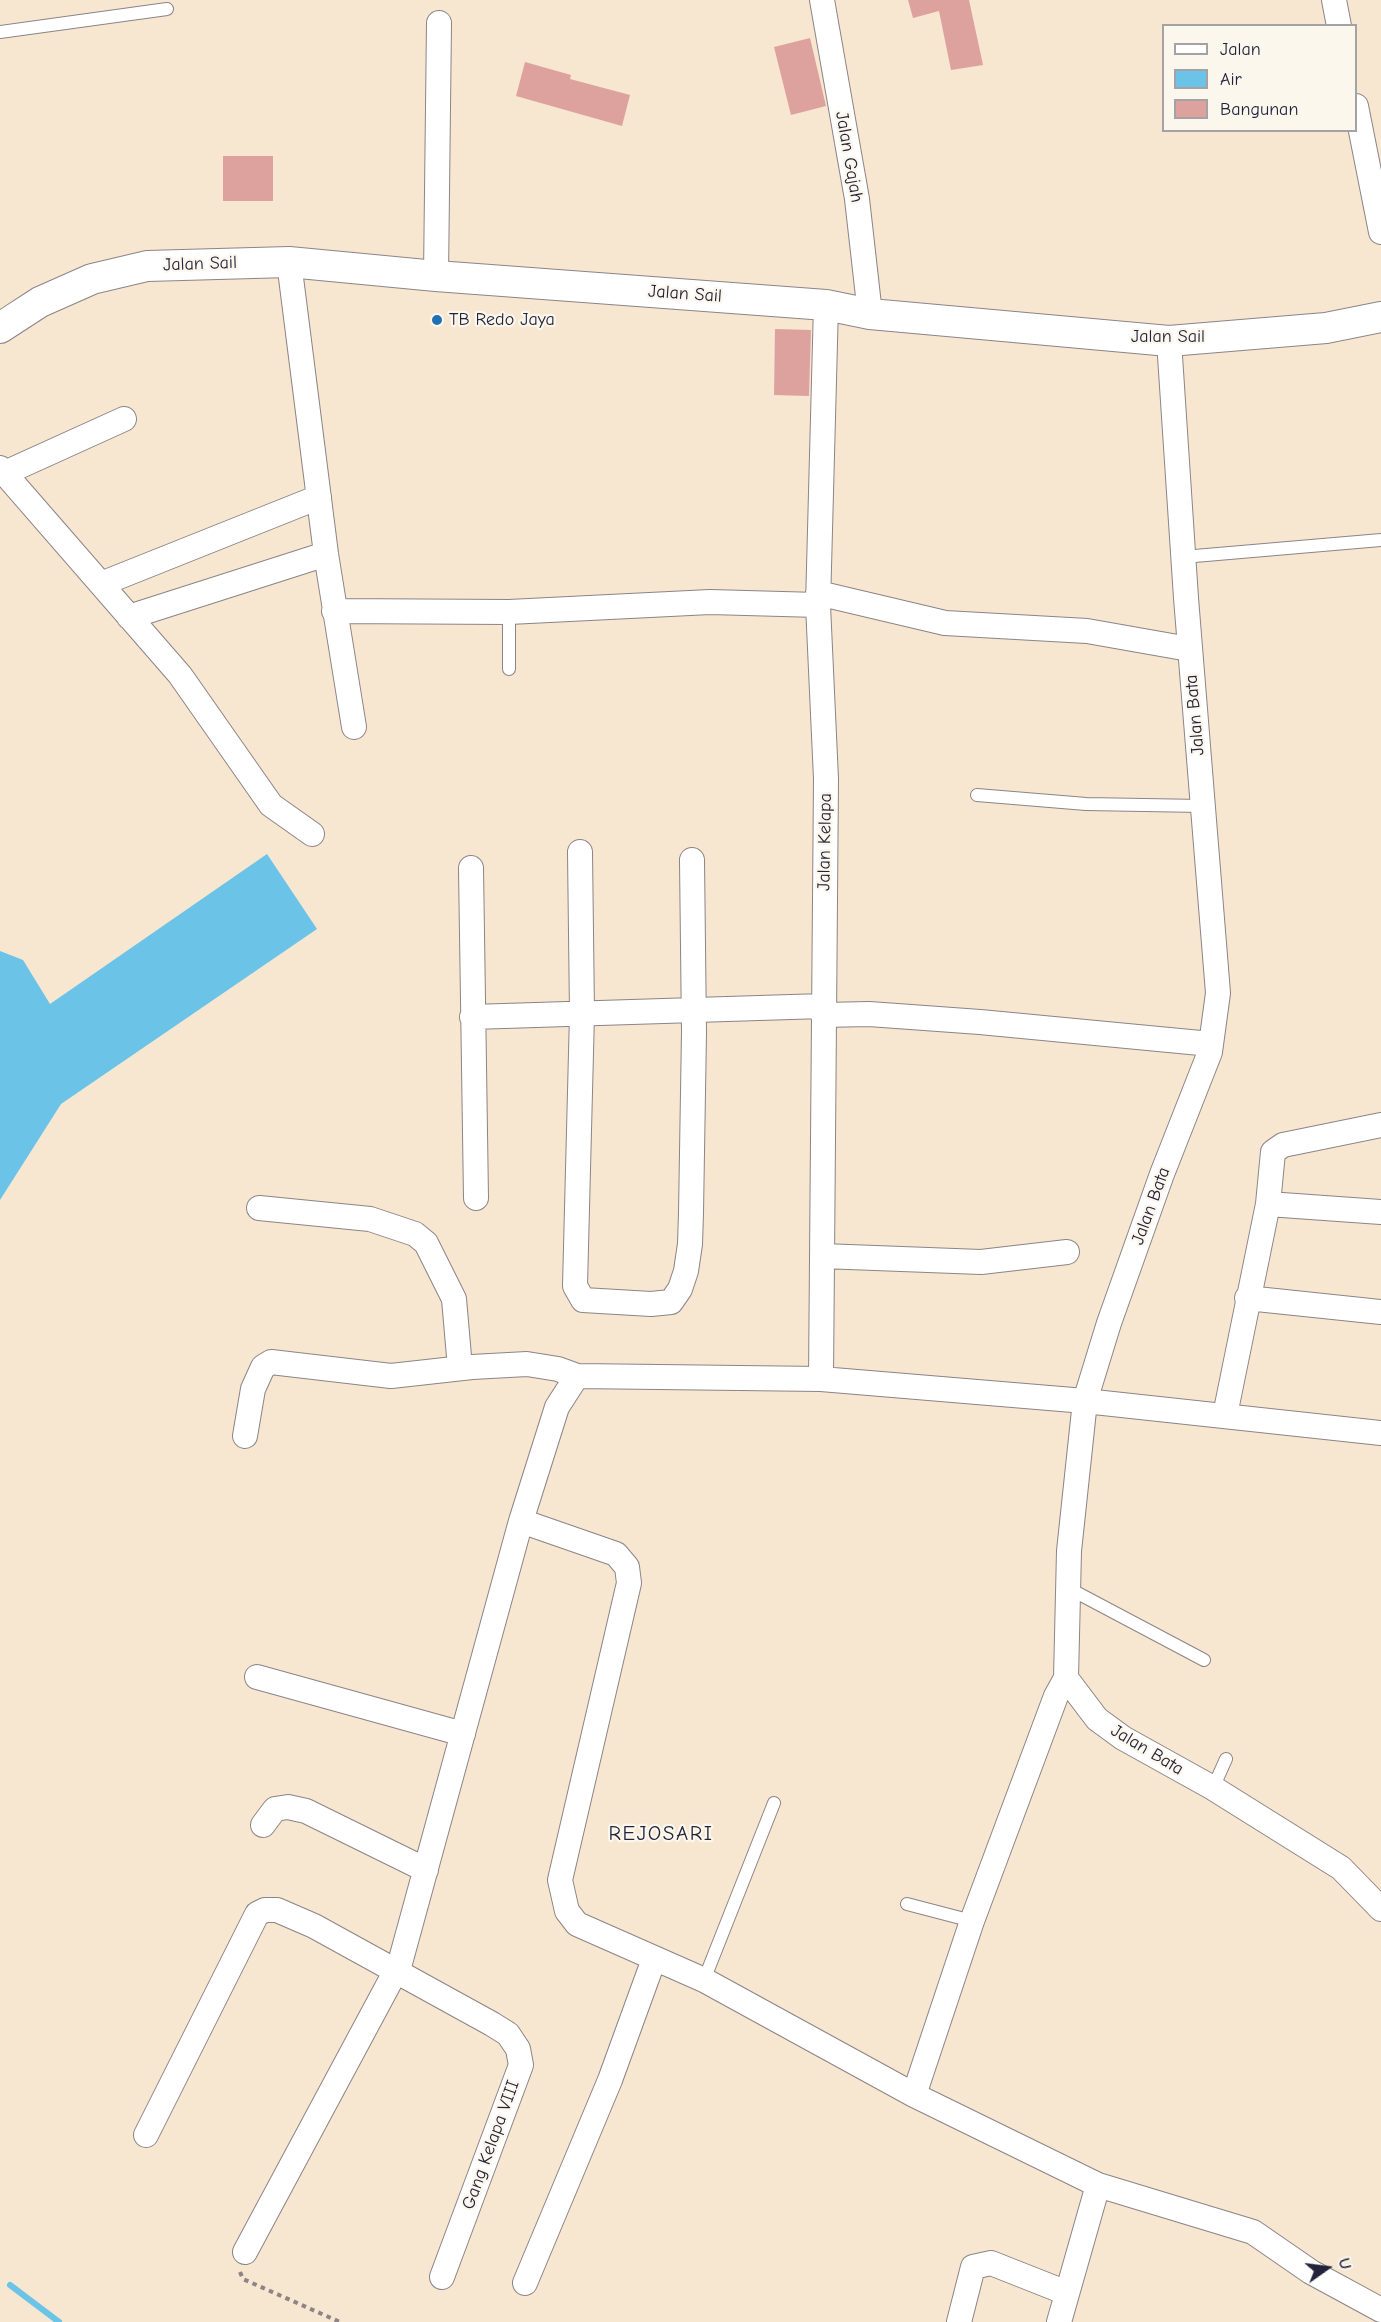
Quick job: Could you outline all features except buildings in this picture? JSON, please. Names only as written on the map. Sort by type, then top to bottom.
[{"type":"street","name":"Jalan Gajah","points":[[822,0],[857,200],[870,314]]},
{"type":"street","points":[[1334,0],[1339,24]]},
{"type":"street","points":[[436,276],[439,23]]},
{"type":"street","points":[[1357,111],[1381,232]]},
{"type":"street","name":"Jalan Sail","points":[[0,328],[39,302],[92,279],[147,266],[289,262],[436,276],[826,305],[870,314],[1169,341],[1326,328],[1381,317]]},
{"type":"street","points":[[289,262],[326,554],[354,727]]},
{"type":"street","name":"Jalan Kelapa","points":[[821,1379],[826,779],[818,599],[826,305]]},
{"type":"street","name":"Jalan Bata","points":[[1169,341],[1189,649],[1218,993],[1211,1044],[1161,1174],[1109,1323],[1085,1401],[1069,1551],[1066,1678],[1097,1719],[1123,1738],[1213,1788],[1341,1868],[1381,1909]]},
{"type":"street","points":[[124,419],[2,471],[180,675],[271,805],[312,834]]},
{"type":"street","points":[[100,584],[319,497]]},
{"type":"street","points":[[129,617],[326,554]]},
{"type":"street","points":[[334,610],[509,612],[818,599],[945,623],[1087,631],[1189,649]]},
{"type":"street","points":[[580,852],[582,1014],[575,1286],[582,1300],[651,1304],[671,1302],[680,1289],[690,1244],[692,860]]},
{"type":"street","points":[[471,868],[476,1198]]},
{"type":"street","points":[[472,1017],[823,1011],[980,1022],[1211,1044]]},
{"type":"street","points":[[1225,1415],[1247,1298],[1268,1204],[1273,1152],[1283,1145],[1381,1125]]},
{"type":"street","points":[[1268,1204],[1381,1212]]},
{"type":"street","points":[[259,1208],[370,1219],[415,1233],[426,1244],[454,1299],[460,1368]]},
{"type":"street","points":[[822,1256],[981,1263],[1066,1252]]},
{"type":"street","points":[[1247,1298],[1381,1312]]},
{"type":"street","points":[[246,1436],[253,1389],[263,1367],[271,1362],[391,1376],[460,1368],[527,1364],[558,1369],[577,1376],[821,1379],[1085,1401],[1381,1432]]},
{"type":"street","points":[[244,2252],[400,1963],[521,1521],[557,1407],[577,1376]]},
{"type":"street","points":[[521,1521],[616,1554],[627,1567],[629,1583],[560,1880],[567,1911],[577,1924],[704,1980],[914,2095],[1098,2185],[1253,2232],[1311,2272],[1381,2310]]},
{"type":"street","points":[[257,1677],[464,1734]]},
{"type":"street","points":[[914,2095],[972,1921],[1056,1696],[1066,1678]]},
{"type":"street","points":[[263,1824],[275,1809],[288,1807],[306,1811],[426,1870]]},
{"type":"street","name":"Gang Kelapa VIII","points":[[146,2135],[258,1914],[265,1910],[277,1910],[314,1926],[508,2034],[518,2049],[521,2065],[442,2277]]},
{"type":"street","points":[[525,2283],[610,2080],[654,1959]]},
{"type":"street","points":[[1059,2322],[1098,2185]]},
{"type":"street","points":[[959,2322],[973,2267],[991,2263],[1067,2293]]},
{"type":"lane","points":[[0,32],[166,9]]},
{"type":"lane","points":[[1183,557],[1381,540]]},
{"type":"lane","points":[[509,612],[509,669]]},
{"type":"lane","points":[[977,795],[1086,804],[1202,806]]},
{"type":"lane","points":[[1068,1588],[1204,1660]]},
{"type":"lane","points":[[1213,1788],[1226,1759]]},
{"type":"lane","points":[[704,1980],[774,1803]]},
{"type":"lane","points":[[907,1904],[972,1921]]},
{"type":"path","points":[[244,2252],[238,2269],[243,2278],[340,2322]]},
{"type":"water","points":[[267,854],[317,929],[61,1104],[0,1200],[0,951],[23,960],[50,1004]]},
{"type":"waterway","points":[[10,2285],[59,2322]]},
{"type":"place","name":"TB Redo Jaya","points":[[437,320]]},
{"type":"district","name":"REJOSARI","points":[[661,1834]]}]
